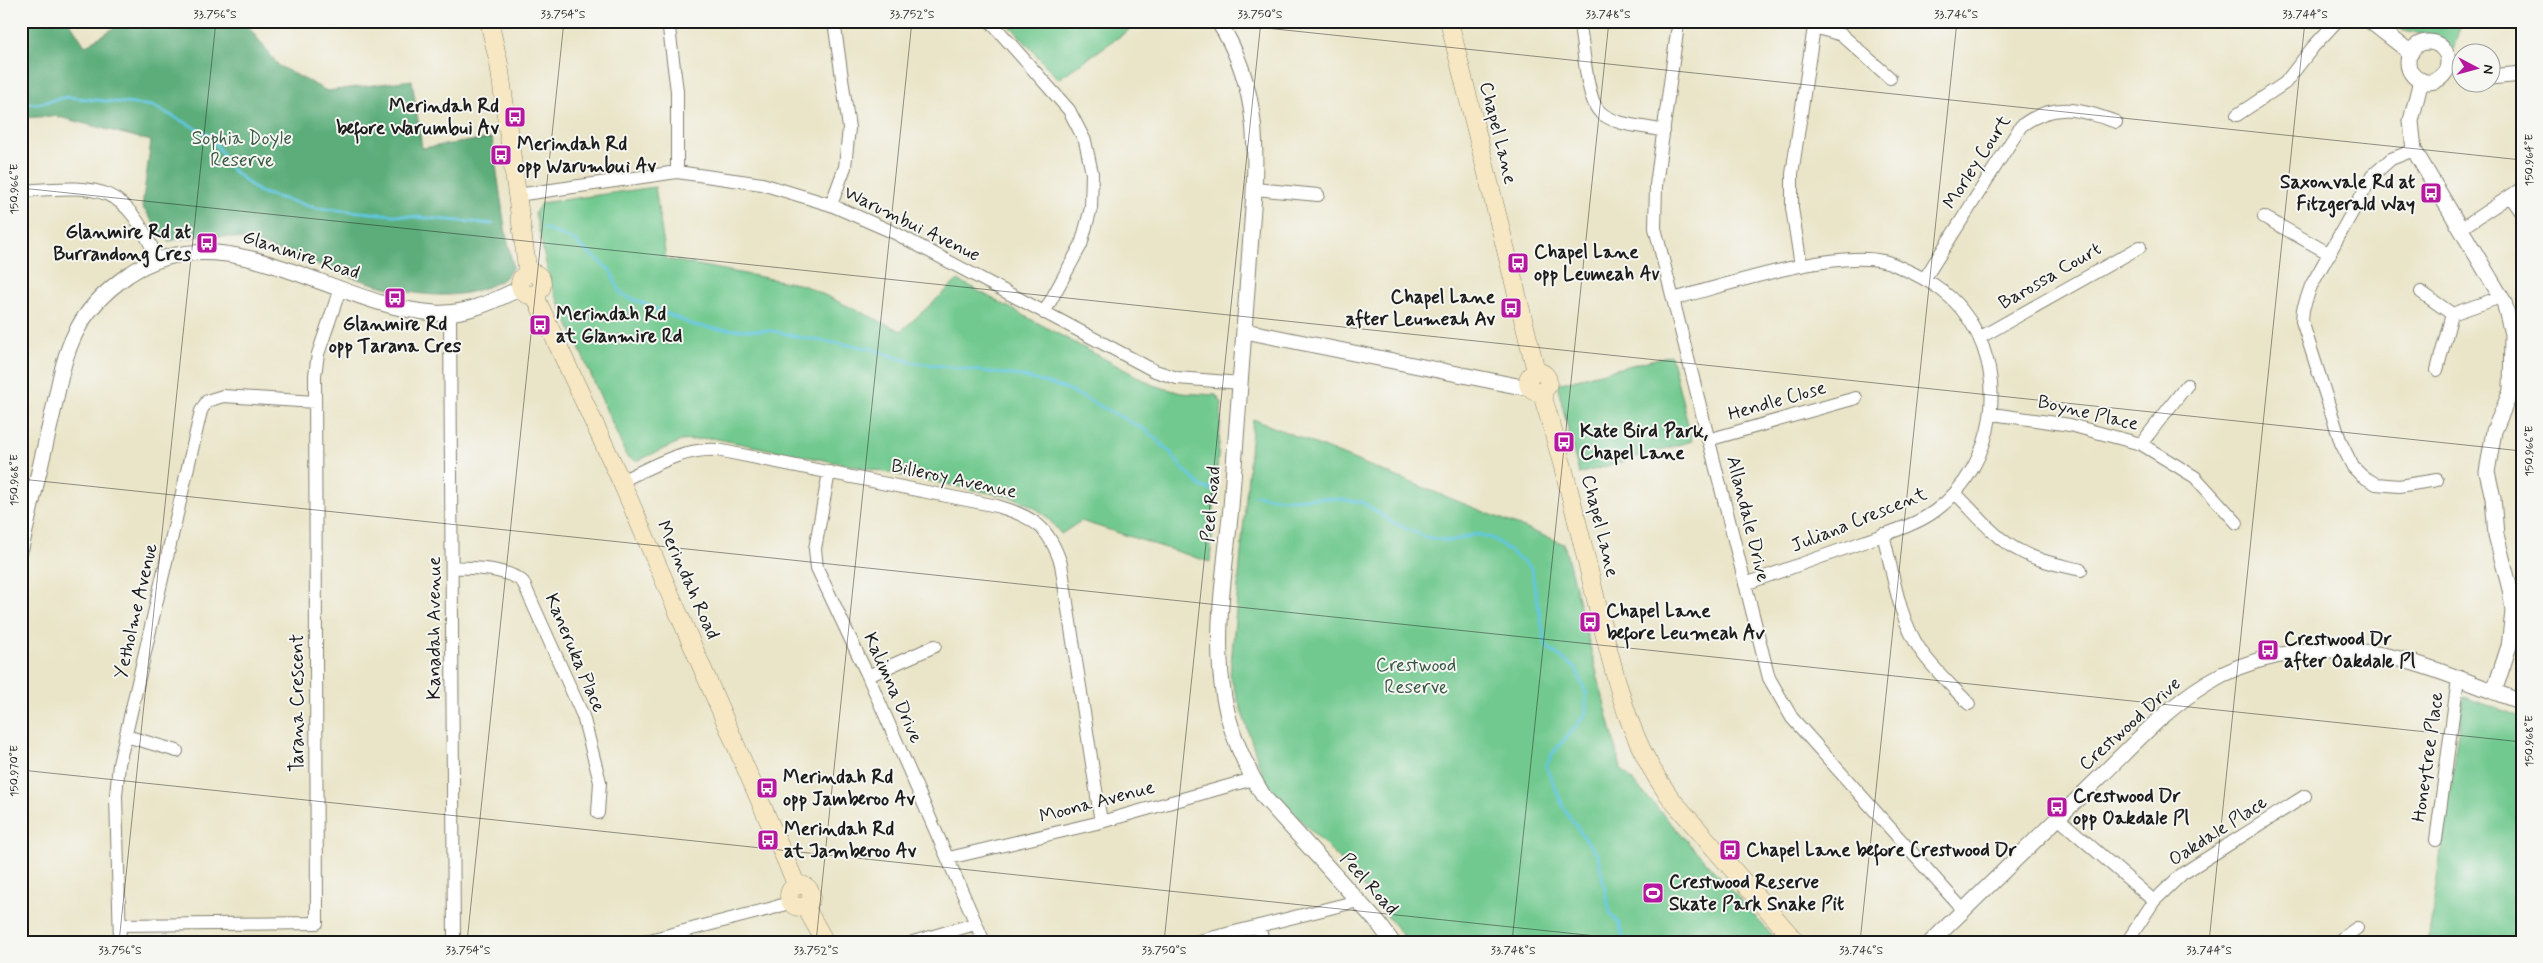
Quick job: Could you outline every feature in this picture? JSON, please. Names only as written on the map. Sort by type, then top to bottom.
[{"type":"main road","name":"Merindah Road","points":[[489,21],[499,64],[528,286],[622,481],[797,897],[825,942]]},
{"type":"main road","name":"Chapel Lane","points":[[1449,21],[1535,383],[1564,470],[1623,707],[1638,747],[1657,781],[1673,801],[1796,942]]},
{"type":"street","points":[[668,21],[677,91],[677,172]]},
{"type":"street","points":[[831,205],[845,167],[849,128],[834,21]]},
{"type":"street","points":[[990,21],[1070,110],[1085,141],[1092,173],[1091,208],[1081,245],[1044,313]]},
{"type":"street","name":"Peel Road","points":[[1218,21],[1230,40],[1248,89],[1256,144],[1255,189],[1220,654],[1224,699],[1231,726],[1253,779],[1264,797],[1379,924],[1392,942]]},
{"type":"street","points":[[2237,115],[2285,83],[2313,47],[2337,21]]},
{"type":"street","points":[[2370,21],[2411,53]]},
{"type":"street","points":[[1801,266],[1792,208],[1792,174],[1814,27],[1842,35],[1890,78]]},
{"type":"street","name":"Allandale Drive","points":[[1677,32],[1656,185],[1655,228],[1769,678],[1792,718],[1964,910]]},
{"type":"street","points":[[1581,33],[1592,102],[1600,112],[1613,119],[1664,131]]},
{"type":"street","points":[[2450,62],[2446,54],[2435,44],[2421,44],[2411,53],[2410,69],[2421,80],[2436,80],[2450,72]]},
{"type":"street","points":[[2500,76],[2522,74]]},
{"type":"street","points":[[2421,80],[2411,121],[2414,150],[2501,297],[2512,334],[2517,376],[2486,433],[2480,466],[2488,521],[2496,535],[2517,600],[2509,646],[2494,692]]},
{"type":"street","name":"Morley Court","points":[[1925,278],[2021,126],[2036,114],[2059,109],[2091,113],[2116,122]]},
{"type":"street","points":[[2414,150],[2391,159],[2373,175],[2311,286],[2303,309],[2302,321],[2347,458],[2368,480],[2376,484],[2399,486],[2437,480]]},
{"type":"street","name":"Warumbui Avenue","points":[[517,195],[677,172],[762,184],[831,205],[895,233],[1165,375],[1241,383]]},
{"type":"street","points":[[21,191],[76,188],[101,192],[110,196],[123,204],[139,220],[157,259]]},
{"type":"street","points":[[2460,229],[2522,188]]},
{"type":"street","points":[[1255,189],[1318,195]]},
{"type":"street","points":[[2510,196],[2522,213]]},
{"type":"street","points":[[2264,217],[2330,254]]},
{"type":"street","name":"Barossa Court","points":[[1979,338],[2140,247]]},
{"type":"street","name":"Glanmire Road","points":[[21,548],[67,354],[76,331],[95,304],[110,288],[139,268],[157,259],[187,254],[232,254],[408,310],[450,313],[475,308],[528,286]]},
{"type":"street","name":"Juliana Crescent","points":[[1673,299],[1801,266],[1852,258],[1883,260],[1925,278],[1940,289],[1962,311],[1979,338],[1990,376],[1992,414],[1978,459],[1955,493],[1934,512],[1883,534],[1745,584]]},
{"type":"street","name":"Tarana Crescent","points":[[120,925],[317,923],[315,375],[318,354],[340,288]]},
{"type":"street","points":[[2421,292],[2452,314]]},
{"type":"street","points":[[2452,314],[2501,297]]},
{"type":"street","name":"Kanadah Avenue","points":[[450,313],[454,942]]},
{"type":"street","points":[[2437,370],[2452,314]]},
{"type":"street","points":[[1244,331],[1392,363],[1522,387],[1535,383]]},
{"type":"street","points":[[2141,444],[2187,385]]},
{"type":"street","name":"Yetholme Avenue","points":[[120,942],[116,796],[126,736],[201,411],[207,401],[223,396],[315,402]]},
{"type":"street","name":"Hendle Close","points":[[1708,440],[1856,398]]},
{"type":"street","name":"Boyne Place","points":[[1992,414],[2070,425],[2141,444],[2195,477],[2238,523]]},
{"type":"street","name":"Billeroy Avenue","points":[[622,481],[681,454],[698,449],[730,452],[997,506],[1018,512],[1037,522],[1048,534],[1061,564],[1101,822]]},
{"type":"street","name":"Kalimna Drive","points":[[829,472],[815,549],[816,568],[868,676],[984,942]]},
{"type":"street","points":[[1955,493],[2004,541],[2016,550],[2036,558],[2081,570]]},
{"type":"street","points":[[1883,534],[1906,621],[1912,636],[1929,662],[1969,704]]},
{"type":"street","name":"Kaneruka Place","points":[[452,567],[500,571],[514,575],[523,582],[583,716],[600,782],[598,813]]},
{"type":"street","points":[[868,676],[935,646]]},
{"type":"street","name":"Crestwood Drive","points":[[1931,942],[2173,708],[2207,683],[2259,661],[2286,654],[2318,650],[2363,652],[2404,660],[2522,702]]},
{"type":"street","name":"Honeytree Place","points":[[2436,840],[2458,679]]},
{"type":"street","points":[[126,736],[177,751]]},
{"type":"street","name":"Moona Avenue","points":[[949,858],[1101,822],[1253,779]]},
{"type":"street","name":"Oakdale Place","points":[[2127,942],[2154,900],[2182,874],[2305,796]]},
{"type":"street","points":[[2058,818],[2154,900]]},
{"type":"street","points":[[642,942],[773,908],[797,897]]},
{"type":"street","points":[[1196,942],[1358,901]]},
{"type":"street","points":[[913,942],[976,924]]},
{"type":"street","points":[[1258,926],[1264,942]]},
{"type":"street","points":[[2337,942],[2357,928]]},
{"type":"green space","name":"Sophia Doyle Reserve","points":[[21,21],[69,21],[85,46],[125,21],[244,21],[279,66],[327,91],[412,80],[422,148],[492,138],[505,228],[513,267],[502,280],[487,287],[459,294],[429,295],[366,282],[235,238],[207,236],[187,237],[169,241],[142,207],[151,141],[55,116],[21,118]]},
{"type":"green space","points":[[1006,21],[1142,21],[1058,79]]},
{"type":"green space","points":[[2407,21],[2462,21],[2455,42],[2450,42],[2450,47],[2436,36],[2401,29]]},
{"type":"green space","points":[[655,187],[666,259],[803,285],[901,331],[958,280],[1153,385],[1181,393],[1216,395],[1222,403],[1210,562],[1081,521],[1061,534],[1039,511],[1011,497],[712,438],[681,441],[637,461],[627,457],[550,282],[535,213],[541,203]]},
{"type":"green space","points":[[1671,355],[1692,441],[1579,474],[1557,384]]},
{"type":"green space","name":"Crestwood Reserve","points":[[1253,419],[1564,544],[1621,768],[1778,942],[1408,942],[1349,869],[1266,785],[1230,676]]},
{"type":"green space","points":[[2463,697],[2522,717],[2522,768],[2516,854],[2522,873],[2522,942],[2428,942]]},
{"type":"waterway","points":[[21,102],[37,104],[67,97],[153,106],[211,136],[231,169],[259,192],[316,208],[493,224]]},
{"type":"waterway","points":[[544,228],[573,240],[610,270],[621,294],[693,325],[718,329],[774,331],[803,338],[869,348],[910,362],[1021,376],[1067,389],[1146,430],[1170,452],[1183,469],[1202,487],[1212,490]]},
{"type":"waterway","points":[[1255,495],[1283,499],[1326,498],[1362,502],[1390,521],[1425,537],[1450,541],[1477,534],[1494,539],[1531,568],[1546,646],[1576,669],[1586,693],[1586,714],[1553,753],[1546,766],[1565,811],[1598,856],[1610,913],[1619,924],[1625,942]]},
{"type":"place","name":"Merindah Rd before Warumbui Av","points":[[515,117]]},
{"type":"place","name":"Merindah Rd opp Warumbui Av","points":[[501,155]]},
{"type":"place","name":"Saxonvale Rd at Fitzgerald Way","points":[[2431,193]]},
{"type":"place","name":"Glanmire Rd at Burrandong Cres","points":[[207,243]]},
{"type":"place","name":"Chapel Lane opp Leumeah Av","points":[[1518,263]]},
{"type":"place","name":"Glanmire Rd opp Tarana Cres","points":[[395,298]]},
{"type":"place","name":"Chapel Lane after Leumeah Av","points":[[1511,308]]},
{"type":"place","name":"Merindah Rd at Glanmire Rd","points":[[540,325]]},
{"type":"place","name":"Kate Bird Park, Chapel Lane","points":[[1564,442]]},
{"type":"place","name":"Chapel Lane before Leumeah Av","points":[[1590,622]]},
{"type":"place","name":"Crestwood Dr after Oakdale Pl","points":[[2268,650]]},
{"type":"place","name":"Merindah Rd opp Jamberoo Av","points":[[767,788]]},
{"type":"place","name":"Crestwood Dr opp Oakdale Pl","points":[[2057,807]]},
{"type":"place","name":"Merindah Rd at Jamberoo Av","points":[[768,840]]},
{"type":"place","name":"Chapel Lane before Crestwood Dr","points":[[1730,850]]},
{"type":"place","name":"Crestwood Reserve Skate Park Snake Pit","points":[[1653,893]]}]
